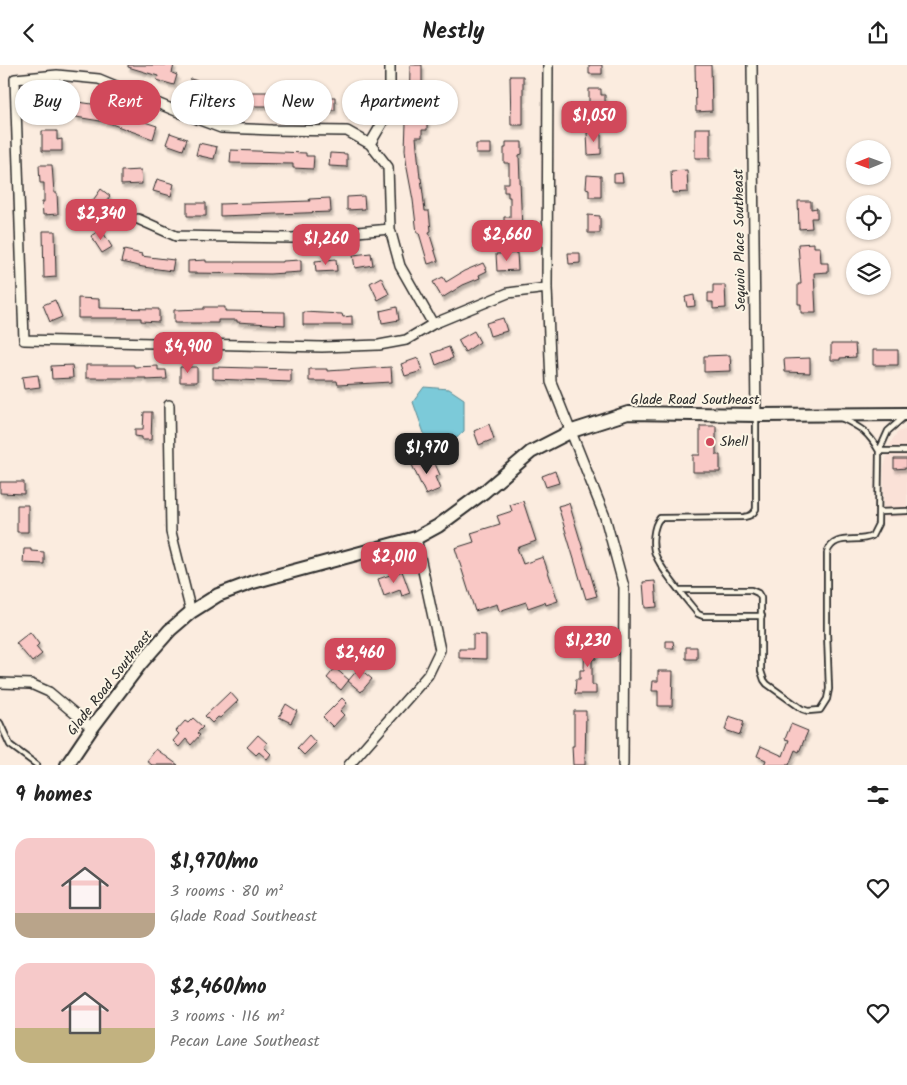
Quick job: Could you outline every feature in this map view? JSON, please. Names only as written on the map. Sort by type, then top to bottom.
[{"type":"street","points":[[370,143],[384,120],[390,86],[390,65]]},
{"type":"street","points":[[548,65],[547,289],[551,382],[605,517],[624,587],[623,765]]},
{"type":"street","name":"Sequoio Place Southeast","points":[[752,65],[756,415]]},
{"type":"street","points":[[433,325],[400,266],[390,229],[388,167],[370,143],[347,131],[221,128],[99,79],[57,75],[15,79],[24,340],[322,347],[380,345],[406,340],[433,325],[508,293],[547,289]]},
{"type":"street","points":[[138,219],[176,236],[292,238],[390,229]]},
{"type":"street","points":[[169,405],[171,533],[191,612]]},
{"type":"street","name":"Glade Road Southeast","points":[[67,765],[141,663],[170,630],[191,612],[218,595],[253,582],[416,538],[438,526],[484,492],[531,452],[572,431],[628,413],[756,415],[907,414]]},
{"type":"street","points":[[349,765],[428,675],[440,650],[416,538]]},
{"type":"street","points":[[0,683],[31,684],[49,692],[92,728]]},
{"type":"lane","points":[[680,590],[754,591],[758,593],[761,598],[761,671],[764,680],[802,709],[808,711],[820,710],[827,699],[829,689],[827,553],[832,543],[862,539],[872,535],[878,525],[879,451],[888,431],[907,414]]},
{"type":"lane","points":[[756,415],[756,509],[754,513],[744,517],[660,518],[656,524],[654,551],[656,557],[698,615],[762,616]]},
{"type":"lane","points":[[833,415],[861,427],[869,435],[879,451]]},
{"type":"lane","points":[[879,451],[907,451]]},
{"type":"lane","points":[[879,512],[907,511]]},
{"type":"lane","points":[[0,723],[10,745],[37,765]]},
{"type":"shaded area","points":[[907,429],[907,517],[883,517],[884,467],[892,440],[898,432]]},
{"type":"water","points":[[424,387],[449,389],[464,399],[464,431],[446,448],[425,436],[413,402]]},
{"type":"building","points":[[128,65],[174,65],[172,73],[177,75],[176,80],[171,80],[171,84],[157,80],[158,76],[128,67]]},
{"type":"building","points":[[410,65],[422,65],[422,80],[410,80]]},
{"type":"building","points":[[589,65],[602,65],[602,74],[589,74]]},
{"type":"building","points":[[695,65],[711,65],[712,111],[696,112]]},
{"type":"building","points":[[510,76],[523,76],[523,125],[511,125]]},
{"type":"building","points":[[589,89],[601,89],[601,95],[605,95],[605,106],[601,106],[601,116],[585,116],[585,109],[589,109]]},
{"type":"building","points":[[254,92],[264,92],[264,106],[254,106]]},
{"type":"building","points":[[332,97],[335,97],[335,110],[332,110]]},
{"type":"building","points":[[80,102],[90,104],[90,119],[80,118]]},
{"type":"building","points":[[114,125],[157,126],[153,139]]},
{"type":"building","points":[[406,125],[427,125],[427,130],[422,130],[422,137],[416,137],[425,211],[429,211],[431,231],[429,232],[438,261],[428,264],[419,233],[417,233],[405,150]]},
{"type":"building","points":[[695,128],[710,128],[710,158],[695,158]]},
{"type":"building","points":[[42,131],[57,131],[57,140],[62,139],[62,151],[42,151]]},
{"type":"building","points":[[601,131],[601,154],[588,155],[587,132]]},
{"type":"building","points":[[170,133],[187,139],[183,150],[166,144]]},
{"type":"building","points":[[506,142],[522,142],[522,154],[519,155],[522,231],[512,231],[512,227],[504,226],[504,217],[510,217],[510,197],[508,197],[508,192],[504,192],[504,183],[509,183],[509,163],[504,163]]},
{"type":"building","points":[[199,143],[217,147],[214,159],[196,155]]},
{"type":"building","points":[[476,144],[491,144],[491,154],[476,154]]},
{"type":"building","points":[[231,150],[306,153],[306,156],[314,156],[313,169],[293,168],[293,164],[230,163]]},
{"type":"building","points":[[330,153],[347,154],[347,167],[329,166]]},
{"type":"building","points":[[39,165],[52,165],[54,193],[57,193],[58,214],[43,215],[44,183],[40,183]]},
{"type":"building","points":[[141,170],[142,184],[121,185],[121,171]]},
{"type":"building","points":[[687,170],[688,192],[672,193],[671,171]]},
{"type":"building","points":[[622,173],[623,182],[614,182],[614,174]]},
{"type":"building","points":[[587,175],[601,176],[601,197],[589,197],[589,189],[586,188]]},
{"type":"building","points":[[157,179],[174,184],[171,196],[153,191]]},
{"type":"building","points":[[101,189],[110,196],[100,210],[91,203]]},
{"type":"building","points":[[364,196],[365,209],[347,210],[347,197]]},
{"type":"building","points":[[330,198],[331,212],[220,216],[220,204],[310,201],[309,199]]},
{"type":"building","points":[[798,201],[811,201],[811,209],[817,208],[817,218],[811,218],[812,228],[799,229]]},
{"type":"building","points":[[187,203],[206,203],[206,216],[187,216]]},
{"type":"building","points":[[588,215],[600,216],[600,233],[588,233]]},
{"type":"building","points":[[101,229],[112,247],[102,253],[91,236]]},
{"type":"building","points":[[43,231],[55,231],[56,277],[44,278]]},
{"type":"building","points":[[814,243],[814,247],[820,247],[821,263],[828,263],[828,272],[814,273],[816,313],[801,313],[801,304],[798,304],[798,284],[801,284],[798,244]]},
{"type":"building","points":[[124,250],[142,254],[141,256],[174,260],[172,271],[121,262]]},
{"type":"building","points":[[371,253],[373,265],[355,268],[353,255]]},
{"type":"building","points":[[517,253],[518,270],[497,271],[496,254]]},
{"type":"building","points":[[568,253],[580,253],[580,263],[569,264]]},
{"type":"building","points":[[336,259],[337,271],[316,272],[315,261]]},
{"type":"building","points":[[206,260],[206,262],[283,262],[301,260],[301,272],[270,274],[188,273],[188,261]]},
{"type":"building","points":[[483,263],[487,271],[479,275],[480,278],[463,285],[442,298],[433,282],[443,277],[446,282],[464,271]]},
{"type":"building","points":[[381,277],[389,294],[378,300],[370,283]]},
{"type":"building","points":[[713,285],[725,285],[726,308],[713,309],[713,302],[708,302],[708,293],[713,293]]},
{"type":"building","points":[[694,295],[695,306],[687,307],[685,297]]},
{"type":"building","points":[[78,298],[99,299],[99,308],[159,309],[159,322],[141,321],[141,318],[78,318]]},
{"type":"building","points":[[55,300],[62,317],[50,322],[43,305]]},
{"type":"building","points":[[204,307],[225,307],[225,311],[285,312],[285,325],[237,322],[237,320],[218,320],[218,323],[174,323],[174,310],[204,309]]},
{"type":"building","points":[[397,307],[399,320],[382,323],[380,311]]},
{"type":"building","points":[[303,312],[342,314],[343,317],[352,316],[352,325],[303,325]]},
{"type":"building","points":[[503,318],[507,331],[490,336],[486,323]]},
{"type":"building","points":[[474,331],[480,342],[465,352],[458,340]]},
{"type":"building","points":[[831,344],[855,344],[856,357],[831,360]]},
{"type":"building","points":[[449,347],[453,358],[436,365],[432,353]]},
{"type":"building","points":[[873,350],[898,350],[898,365],[873,365]]},
{"type":"building","points":[[730,355],[731,371],[704,372],[704,356]]},
{"type":"building","points":[[418,358],[422,371],[405,376],[401,364]]},
{"type":"building","points":[[810,358],[810,373],[785,372],[784,359]]},
{"type":"building","points":[[72,365],[73,378],[52,379],[51,366]]},
{"type":"building","points":[[86,365],[158,366],[158,370],[166,370],[167,379],[86,378]]},
{"type":"building","points":[[180,367],[197,367],[197,382],[180,382]]},
{"type":"building","points":[[213,367],[291,369],[291,382],[213,379]]},
{"type":"building","points":[[391,367],[392,382],[338,385],[337,381],[309,381],[309,369],[327,369],[327,371]]},
{"type":"building","points":[[38,375],[40,387],[24,389],[22,377]]},
{"type":"building","points":[[144,412],[152,412],[151,440],[142,440],[142,437],[135,436],[135,429],[143,429]]},
{"type":"building","points":[[489,424],[494,439],[479,445],[474,431]]},
{"type":"building","points":[[700,426],[716,426],[716,455],[720,455],[720,472],[693,472],[693,455],[700,455]]},
{"type":"building","points":[[432,457],[440,475],[435,477],[440,489],[426,495],[412,465]]},
{"type":"building","points":[[894,459],[907,459],[907,468],[894,469]]},
{"type":"building","points":[[555,471],[559,483],[546,487],[542,476]]},
{"type":"building","points":[[0,482],[24,482],[24,494],[0,493]]},
{"type":"building","points":[[523,501],[536,541],[517,548],[523,564],[543,557],[558,601],[546,605],[545,602],[528,608],[526,602],[499,611],[497,604],[475,611],[455,548],[474,542],[471,533],[500,524],[497,516],[512,511],[510,505]]},
{"type":"building","points":[[569,503],[597,596],[586,599],[558,506]]},
{"type":"building","points":[[17,505],[28,505],[28,532],[17,532]]},
{"type":"building","points":[[24,549],[44,552],[44,564],[23,563]]},
{"type":"building","points":[[402,571],[410,593],[402,596],[400,590],[384,596],[378,579]]},
{"type":"building","points":[[655,581],[657,607],[645,608],[643,582]]},
{"type":"building","points":[[30,632],[39,644],[36,647],[42,654],[32,662],[16,643]]},
{"type":"building","points":[[473,634],[486,635],[486,659],[459,658],[459,649],[473,649]]},
{"type":"building","points":[[585,635],[597,635],[596,659],[592,659],[592,685],[596,685],[596,694],[575,694],[576,679],[580,679],[580,670],[584,670]]},
{"type":"building","points":[[666,641],[673,641],[674,648],[666,648]]},
{"type":"building","points":[[686,647],[697,647],[697,659],[686,659]]},
{"type":"building","points":[[335,668],[349,680],[341,690],[327,678]]},
{"type":"building","points":[[359,668],[372,679],[361,692],[348,681]]},
{"type":"building","points":[[658,671],[673,671],[672,706],[658,706],[658,691],[652,691],[653,681],[658,681]]},
{"type":"building","points":[[230,692],[238,701],[212,723],[205,716]]},
{"type":"building","points":[[342,698],[347,703],[340,711],[344,715],[333,727],[323,717]]},
{"type":"building","points":[[286,704],[297,711],[291,723],[279,717]]},
{"type":"building","points":[[574,711],[586,711],[585,765],[573,765]]},
{"type":"building","points":[[729,716],[744,721],[740,735],[725,730]]},
{"type":"building","points":[[193,718],[203,727],[197,733],[200,735],[191,745],[186,739],[179,747],[173,741],[179,734],[176,731],[185,721],[188,723]]},
{"type":"building","points":[[791,724],[808,731],[799,752],[795,750],[789,765],[764,765],[766,760],[757,756],[761,746],[783,756],[789,740],[785,739]]},
{"type":"building","points":[[258,735],[267,743],[264,747],[271,754],[267,759],[259,752],[256,755],[247,747]]},
{"type":"building","points":[[309,735],[316,743],[304,755],[297,748]]},
{"type":"building","points":[[156,749],[178,765],[152,765],[147,761]]},
{"type":"place","name":"Shell","points":[[710,442]]}]
